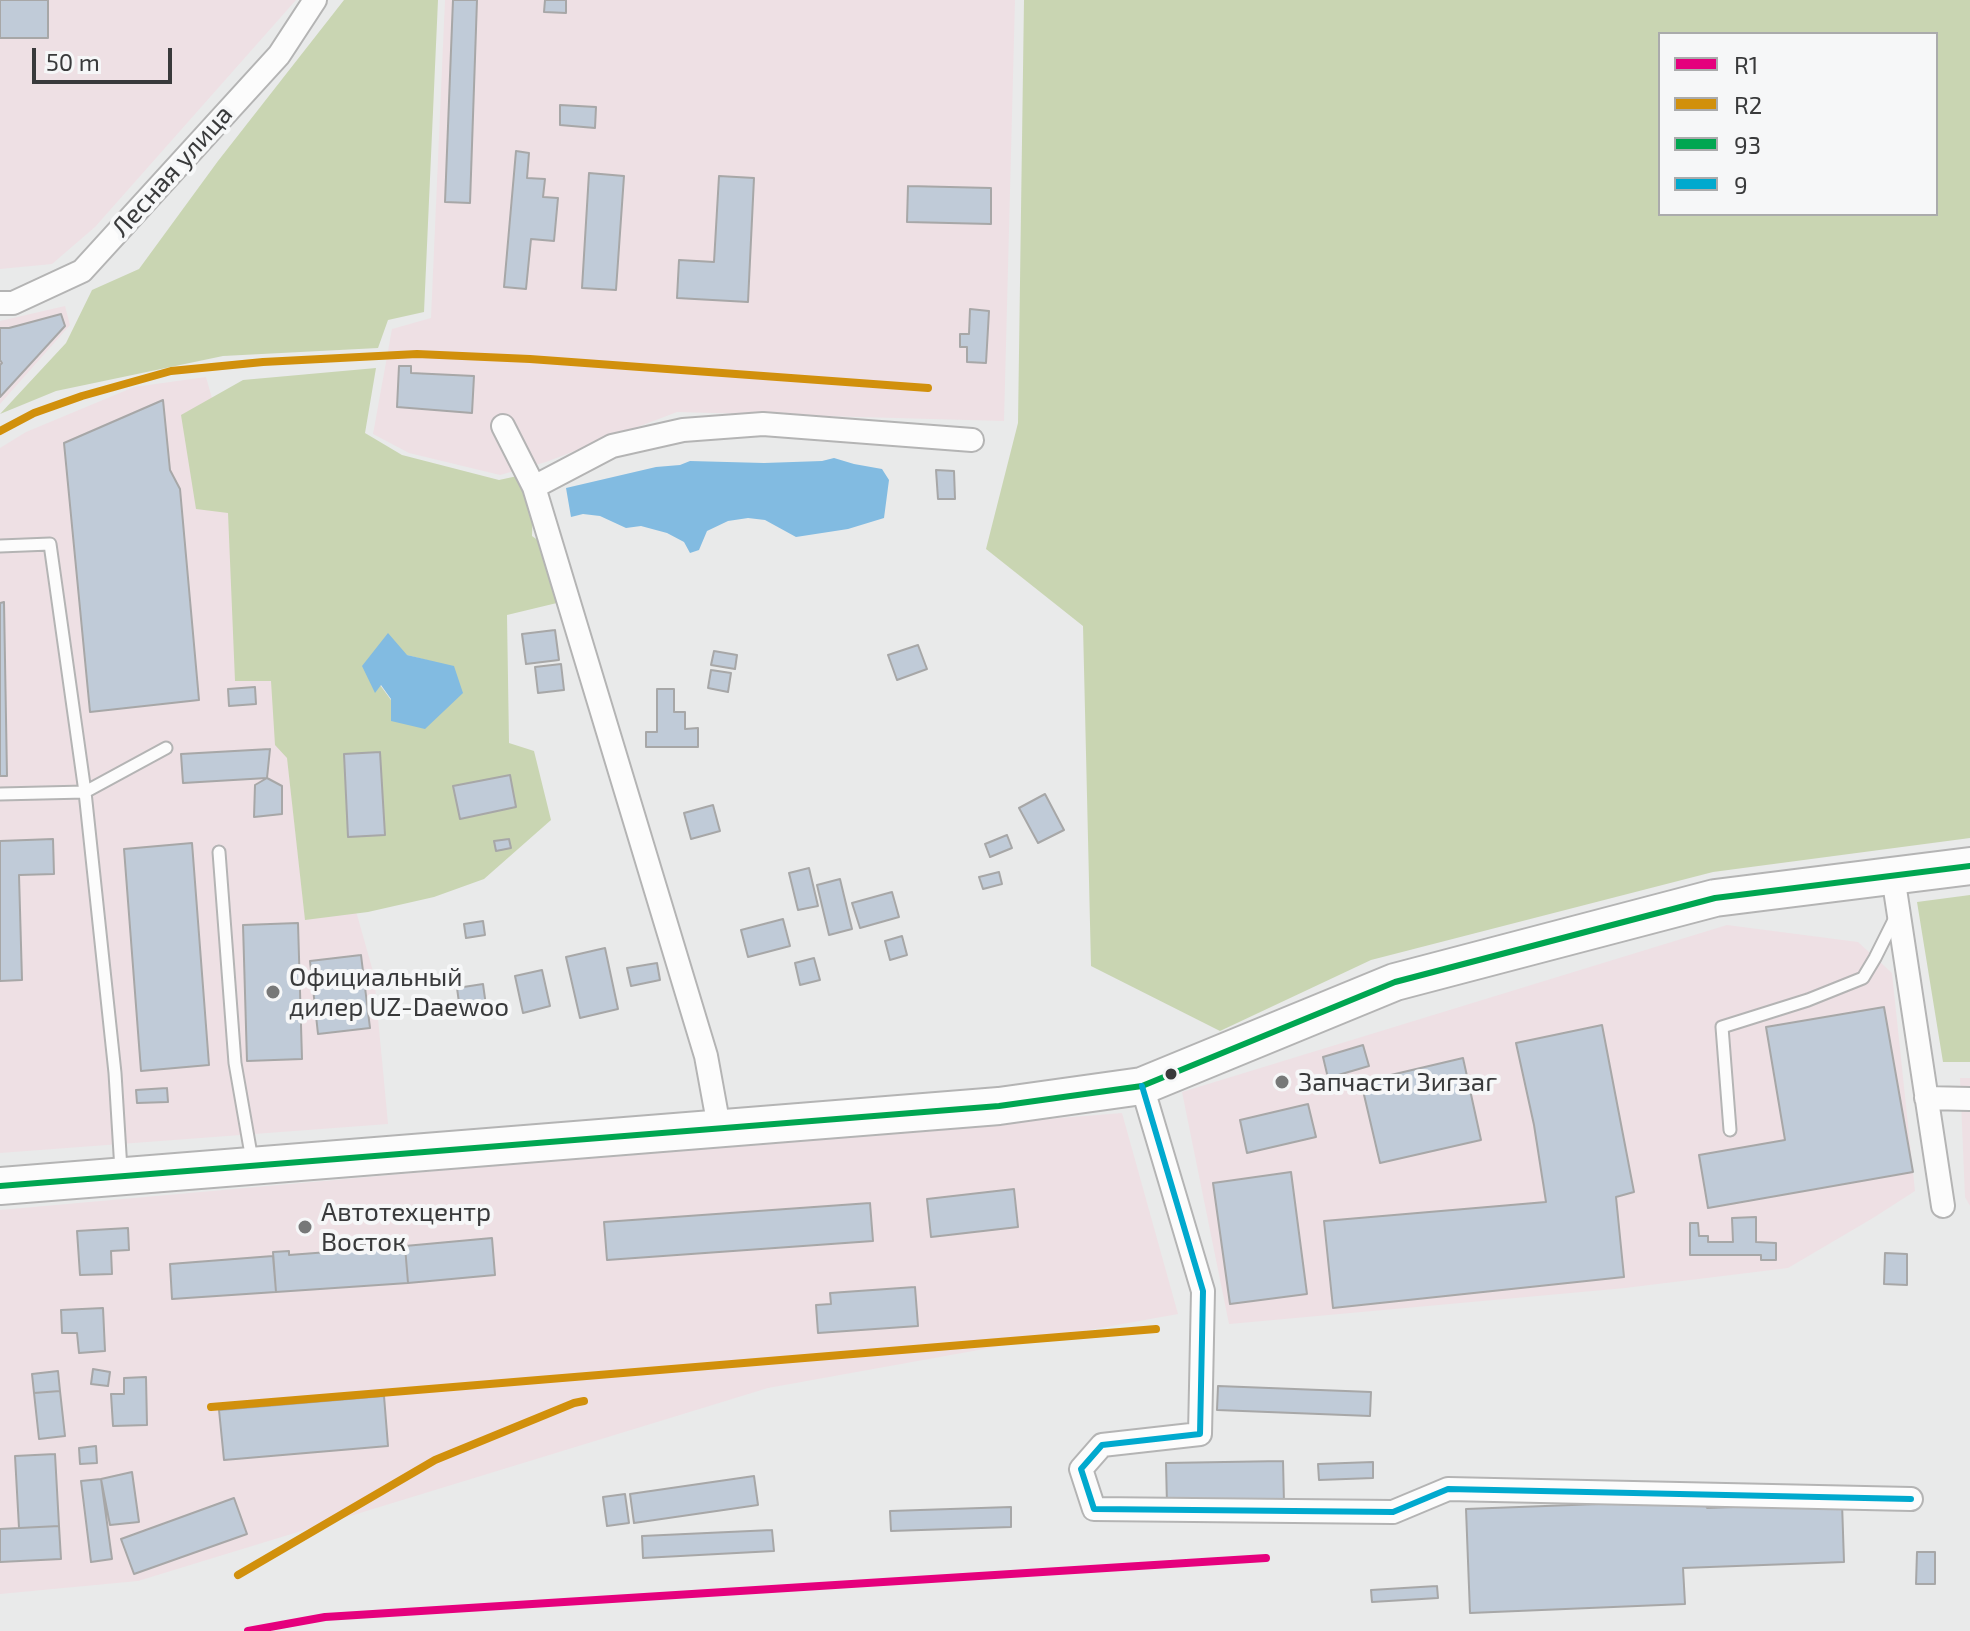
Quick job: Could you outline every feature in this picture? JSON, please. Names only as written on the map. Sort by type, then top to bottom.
[{"type":"main road","points":[[0,1186],[999,1106],[1142,1086],[1395,982],[1715,898],[1970,866]]},
{"type":"street","name":"Лесная улица","points":[[0,303],[13,303],[82,271],[279,55],[315,0]]},
{"type":"street","points":[[534,487],[612,446],[683,430],[763,424],[972,440]]},
{"type":"street","points":[[503,426],[534,487],[706,1056],[719,1127]]},
{"type":"street","points":[[1893,876],[1943,1206]]},
{"type":"street","points":[[1142,1086],[1203,1291],[1200,1434],[1102,1445],[1081,1469],[1094,1509],[1393,1512],[1448,1489],[1911,1499]]},
{"type":"street","points":[[1926,1098],[1970,1099]]},
{"type":"lane","points":[[0,546],[50,544],[85,792],[115,1073],[122,1175]]},
{"type":"lane","points":[[0,794],[85,792],[166,748]]},
{"type":"lane","points":[[219,852],[235,1063],[252,1164]]},
{"type":"lane","points":[[1730,1130],[1722,1027],[1808,1000],[1863,978],[1898,911]]},
{"type":"shaded area","points":[[0,0],[296,0],[95,227],[52,264],[0,269]]},
{"type":"shaded area","points":[[445,0],[1015,0],[1004,421],[677,412],[546,462],[500,475],[409,453],[373,434],[392,329],[431,318]]},
{"type":"shaded area","points":[[65,306],[70,325],[0,404],[0,321]]},
{"type":"shaded area","points":[[206,377],[374,975],[388,1124],[0,1153],[0,448],[26,432],[134,387]]},
{"type":"shaded area","points":[[1727,925],[1858,942],[1892,973],[1915,1191],[1788,1268],[1625,1288],[1229,1324],[1182,1092]]},
{"type":"shaded area","points":[[1960,1078],[1970,1078],[1970,1206],[1965,1197]]},
{"type":"shaded area","points":[[1122,1113],[1178,1314],[768,1388],[138,1581],[0,1594],[0,1210],[747,1143]]},
{"type":"green space","points":[[344,0],[438,0],[424,312],[388,320],[378,348],[223,356],[56,391],[0,414],[66,343],[92,290],[139,269],[218,161]]},
{"type":"green space","points":[[1024,0],[1970,0],[1970,838],[1713,872],[1371,960],[1220,1031],[1091,966],[1083,626],[986,549],[1018,423]]},
{"type":"green space","points":[[376,368],[365,433],[402,455],[499,480],[522,475],[533,504],[532,536],[546,546],[561,602],[507,615],[509,743],[534,751],[551,820],[484,879],[434,897],[368,912],[305,920],[287,758],[275,745],[271,681],[235,681],[228,513],[196,509],[181,415],[243,380]],"holes":[[[407,655],[453,667],[391,700],[380,685]]]},
{"type":"green space","points":[[1970,895],[1970,1062],[1943,1062],[1917,902]]},
{"type":"water","points":[[834,458],[882,469],[889,480],[884,518],[848,529],[796,537],[765,520],[748,518],[728,521],[707,531],[699,550],[690,553],[684,542],[667,533],[641,526],[626,528],[600,516],[583,514],[571,517],[566,488],[690,461],[764,463]]},
{"type":"water","points":[[388,633],[407,655],[454,666],[463,693],[425,729],[391,721],[391,699],[381,685],[375,693],[362,666]]},
{"type":"building","points":[[0,0],[48,0],[48,38],[0,38]]},
{"type":"building","points":[[453,0],[477,0],[470,203],[445,202]]},
{"type":"building","points":[[545,0],[566,0],[566,13],[544,12]]},
{"type":"building","points":[[560,105],[596,107],[595,128],[560,125]]},
{"type":"building","points":[[516,151],[529,153],[527,178],[545,179],[543,197],[558,198],[554,241],[531,239],[526,289],[504,287]]},
{"type":"building","points":[[589,173],[624,176],[616,290],[582,288]]},
{"type":"building","points":[[719,176],[754,178],[748,302],[677,298],[679,260],[714,262]]},
{"type":"building","points":[[908,186],[991,188],[991,224],[907,222]]},
{"type":"building","points":[[970,309],[989,311],[986,363],[967,362],[967,347],[960,347],[960,334],[969,334]]},
{"type":"building","points":[[61,314],[65,326],[0,397],[0,328]]},
{"type":"building","points":[[399,366],[411,366],[411,373],[474,376],[472,413],[397,407]]},
{"type":"building","points":[[163,400],[170,470],[180,489],[199,700],[90,712],[64,443]]},
{"type":"building","points":[[936,470],[954,471],[955,499],[938,499]]},
{"type":"building","points":[[4,602],[7,776],[0,776],[0,603]]},
{"type":"building","points":[[555,630],[559,660],[526,664],[522,634]]},
{"type":"building","points":[[918,645],[927,669],[897,680],[888,655]]},
{"type":"building","points":[[714,651],[737,655],[735,669],[711,665]]},
{"type":"building","points":[[561,664],[564,690],[538,693],[535,667]]},
{"type":"building","points":[[711,670],[731,673],[728,692],[708,688]]},
{"type":"building","points":[[255,687],[256,704],[229,706],[228,689]]},
{"type":"building","points":[[657,689],[674,689],[674,712],[685,712],[685,729],[698,728],[698,747],[646,747],[646,732],[657,732]]},
{"type":"building","points":[[270,749],[267,778],[183,783],[181,754]]},
{"type":"building","points":[[380,752],[385,835],[348,837],[344,754]]},
{"type":"building","points":[[510,775],[516,807],[460,819],[453,786]]},
{"type":"building","points":[[267,778],[282,786],[282,814],[254,817],[255,785]]},
{"type":"building","points":[[1045,794],[1064,830],[1038,843],[1019,808]]},
{"type":"building","points":[[713,805],[720,831],[691,839],[684,813]]},
{"type":"building","points":[[1007,835],[1012,848],[990,857],[985,844]]},
{"type":"building","points":[[53,839],[54,874],[19,875],[22,980],[0,981],[0,841]]},
{"type":"building","points":[[509,839],[511,848],[496,851],[494,841]]},
{"type":"building","points":[[192,843],[209,1065],[141,1071],[124,849]]},
{"type":"building","points":[[809,868],[818,906],[798,910],[789,873]]},
{"type":"building","points":[[999,872],[1002,884],[983,889],[979,877]]},
{"type":"building","points":[[840,879],[852,929],[829,935],[817,885]]},
{"type":"building","points":[[892,892],[899,917],[860,928],[852,903]]},
{"type":"building","points":[[783,919],[790,946],[748,957],[741,930]]},
{"type":"building","points":[[483,921],[485,935],[466,938],[464,924]]},
{"type":"building","name":"Официальный дилер UZ-Daewoo","points":[[298,923],[302,1059],[247,1061],[243,925]]},
{"type":"building","points":[[902,936],[907,955],[890,960],[885,941]]},
{"type":"building","points":[[605,948],[618,1009],[580,1018],[566,957]]},
{"type":"building","points":[[361,955],[370,1028],[318,1034],[310,961]]},
{"type":"building","points":[[814,958],[820,980],[800,985],[795,963]]},
{"type":"building","points":[[657,963],[660,980],[631,986],[627,968]]},
{"type":"building","points":[[542,970],[550,1006],[523,1013],[515,976]]},
{"type":"building","points":[[483,984],[487,1013],[461,1017],[457,988]]},
{"type":"building","points":[[1884,1007],[1913,1172],[1708,1208],[1699,1155],[1785,1140],[1766,1027]]},
{"type":"building","points":[[1602,1025],[1634,1192],[1616,1197],[1624,1277],[1333,1308],[1324,1221],[1546,1202],[1534,1125],[1516,1043]]},
{"type":"building","points":[[1363,1045],[1369,1066],[1328,1078],[1323,1057]]},
{"type":"building","points":[[1463,1058],[1481,1140],[1380,1163],[1361,1082]]},
{"type":"building","points":[[167,1088],[168,1102],[137,1103],[136,1090]]},
{"type":"building","points":[[1308,1104],[1316,1137],[1247,1153],[1240,1120]]},
{"type":"building","points":[[1291,1172],[1307,1294],[1230,1304],[1213,1183]]},
{"type":"building","points":[[1014,1189],[1018,1227],[931,1237],[927,1199]]},
{"type":"building","points":[[870,1203],[873,1241],[607,1260],[604,1222]]},
{"type":"building","points":[[1756,1217],[1756,1242],[1776,1243],[1776,1260],[1761,1260],[1761,1255],[1690,1255],[1690,1223],[1698,1223],[1699,1236],[1708,1236],[1708,1242],[1733,1242],[1732,1218]]},
{"type":"building","points":[[128,1228],[129,1250],[111,1251],[112,1274],[80,1275],[77,1231]]},
{"type":"building","points":[[492,1238],[495,1275],[408,1283],[405,1246]]},
{"type":"building","points":[[372,1244],[373,1250],[405,1246],[408,1283],[276,1292],[273,1252],[289,1251],[289,1255],[355,1250],[355,1245]]},
{"type":"building","points":[[1885,1253],[1907,1254],[1907,1285],[1884,1284]]},
{"type":"building","points":[[273,1256],[276,1292],[172,1299],[170,1264]]},
{"type":"building","points":[[915,1287],[918,1326],[818,1333],[816,1305],[831,1304],[830,1293]]},
{"type":"building","points":[[103,1308],[105,1351],[79,1353],[77,1333],[62,1333],[61,1310]]},
{"type":"building","points":[[93,1369],[110,1372],[108,1386],[91,1384]]},
{"type":"building","points":[[58,1371],[60,1391],[34,1393],[32,1374]]},
{"type":"building","points":[[146,1377],[147,1425],[113,1426],[111,1394],[124,1394],[124,1378]]},
{"type":"building","points":[[1218,1386],[1371,1392],[1370,1416],[1217,1410]]},
{"type":"building","points":[[60,1391],[65,1436],[39,1439],[34,1393]]},
{"type":"building","points":[[384,1396],[388,1446],[224,1460],[219,1410]]},
{"type":"building","points":[[96,1446],[97,1463],[80,1464],[79,1448]]},
{"type":"building","points":[[55,1454],[59,1526],[19,1528],[15,1456]]},
{"type":"building","points":[[1283,1461],[1284,1503],[1167,1505],[1166,1463]]},
{"type":"building","points":[[1373,1462],[1373,1478],[1319,1480],[1318,1464]]},
{"type":"building","points":[[132,1472],[139,1522],[110,1525],[101,1479]]},
{"type":"building","points":[[754,1476],[758,1505],[634,1523],[630,1494]]},
{"type":"building","points":[[101,1479],[112,1559],[91,1562],[81,1481]]},
{"type":"building","points":[[625,1494],[629,1523],[607,1526],[603,1497]]},
{"type":"building","points":[[234,1498],[247,1534],[134,1574],[121,1539]]},
{"type":"building","points":[[1704,1500],[1707,1508],[1842,1503],[1844,1562],[1683,1568],[1685,1604],[1470,1613],[1466,1509]]},
{"type":"building","points":[[1011,1507],[1011,1527],[891,1531],[890,1511]]},
{"type":"building","points":[[59,1526],[61,1559],[0,1562],[0,1529]]},
{"type":"building","points":[[772,1530],[774,1551],[643,1558],[642,1536]]},
{"type":"building","points":[[1917,1552],[1935,1552],[1935,1584],[1916,1584]]},
{"type":"building","points":[[1437,1586],[1438,1598],[1372,1602],[1371,1590]]},
{"type":"transit line","name":"R2","points":[[0,431],[34,413],[82,396],[171,371],[263,362],[417,354],[530,359],[928,388]]},
{"type":"transit line","name":"93","points":[[0,1186],[999,1106],[1142,1086],[1395,982],[1715,898],[1970,866]]},
{"type":"transit line","name":"9","points":[[1142,1086],[1203,1291],[1200,1434],[1102,1445],[1081,1469],[1094,1509],[1393,1512],[1448,1489],[1911,1499]]},
{"type":"transit line","name":"R2","points":[[211,1407],[1156,1329]]},
{"type":"transit line","name":"R2","points":[[238,1575],[435,1460],[584,1401]]},
{"type":"transit line","name":"R1","points":[[248,1631],[325,1617],[1266,1558]]},
{"type":"place","name":"Официальный дилер UZ-Daewoo","points":[[273,992]]},
{"type":"place","name":"Запчасти Зигзаг","points":[[1282,1082]]},
{"type":"place","name":"Автотехцентр Восток","points":[[305,1227]]}]
